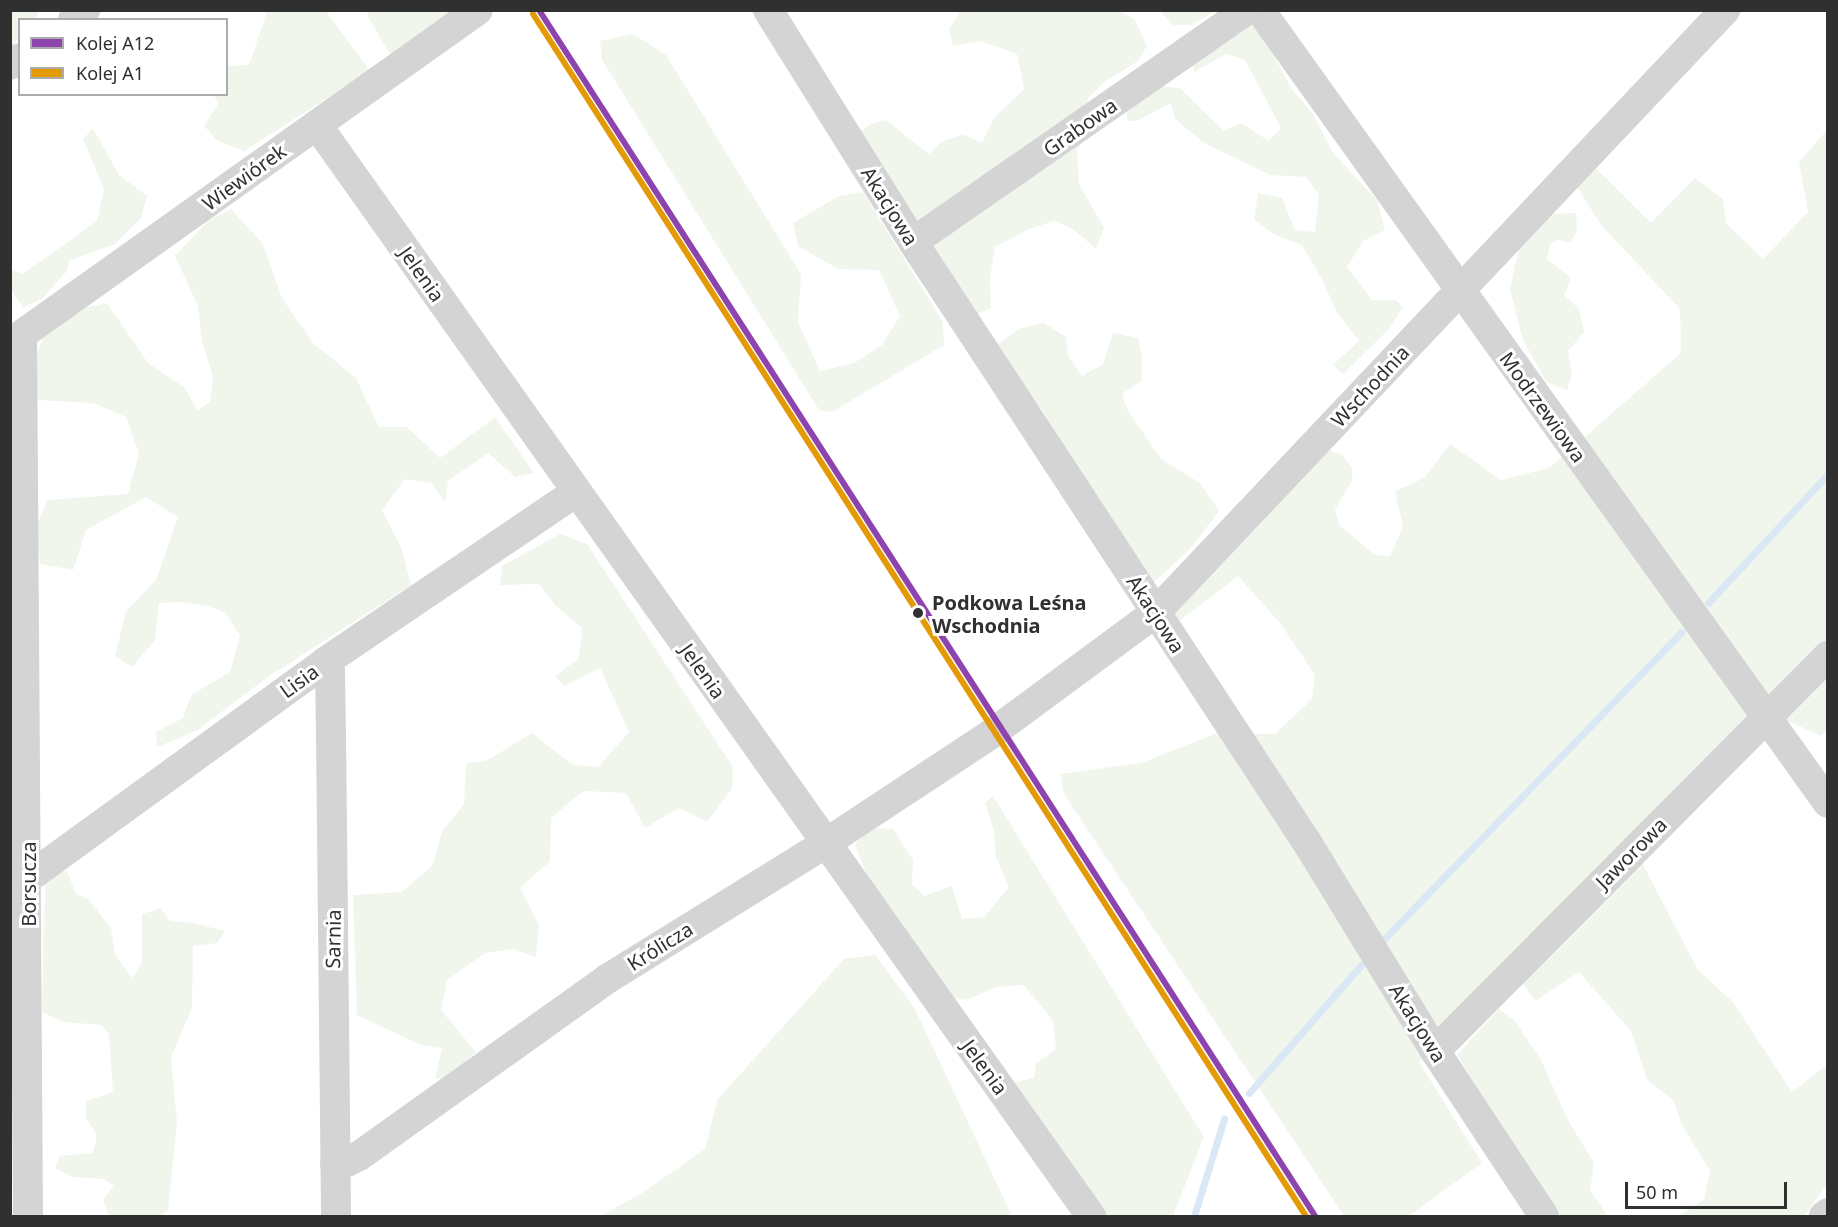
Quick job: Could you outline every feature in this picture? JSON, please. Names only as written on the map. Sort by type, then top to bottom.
[{"type":"street","name":"Wiewiórek","points":[[16,339],[478,10]]},
{"type":"street","name":"Akacjowa","points":[[768,10],[913,242],[1308,844],[1435,1051],[1544,1216]]},
{"type":"street","name":"Grabowa","points":[[913,242],[1247,10]]},
{"type":"street","name":"Modrzewiowa","points":[[1260,10],[1827,803]]},
{"type":"street","name":"Wschodnia","points":[[991,734],[1155,613],[1725,10]]},
{"type":"street","name":"Jelenia","points":[[316,125],[1091,1216]]},
{"type":"street","name":"Borsucza","points":[[16,339],[28,878],[28,1216]]},
{"type":"street","name":"Lisia","points":[[28,878],[325,662],[576,492]]},
{"type":"street","name":"Jaworowa","points":[[1435,1051],[1827,656]]},
{"type":"street","name":"Sarnia","points":[[325,662],[330,672],[336,1216]]},
{"type":"street","name":"Królicza","points":[[335,1163],[347,1162],[359,1156],[607,979],[826,843],[991,734]]},
{"type":"street","points":[[1824,1216],[1827,1213]]},
{"type":"shaded area","points":[[11,11],[39,11],[36,18],[18,18],[18,39],[11,47]]},
{"type":"shaded area","points":[[267,11],[326,11],[370,71],[244,151],[218,141],[204,126],[218,104],[214,96],[228,96],[228,66],[249,65]]},
{"type":"shaded area","points":[[370,11],[456,11],[391,56],[367,15]]},
{"type":"shaded area","points":[[961,11],[1120,11],[1135,20],[1147,46],[1138,61],[1106,81],[1088,98],[1086,136],[1077,151],[1079,184],[1104,228],[1096,249],[1073,229],[1054,221],[1029,229],[995,247],[990,278],[991,308],[975,315],[859,133],[871,124],[886,120],[929,154],[941,142],[963,134],[982,143],[994,118],[1024,89],[1017,54],[981,41],[953,46],[949,29]]},
{"type":"shaded area","points":[[1160,11],[1215,11],[1192,25],[1173,25]]},
{"type":"shaded area","points":[[1248,20],[1270,48],[1291,88],[1313,114],[1333,153],[1377,200],[1385,230],[1363,241],[1347,267],[1372,300],[1396,300],[1403,307],[1389,329],[1343,374],[1333,365],[1359,341],[1336,311],[1323,281],[1302,245],[1277,236],[1254,220],[1258,193],[1282,198],[1295,230],[1315,232],[1319,195],[1306,177],[1270,175],[1204,143],[1175,119],[1171,103],[1136,121],[1127,121],[1127,105],[1160,86],[1180,88],[1224,131],[1241,123],[1269,141],[1281,128],[1245,60],[1226,54],[1194,72],[1191,51]]},
{"type":"shaded area","points":[[633,34],[666,55],[801,274],[798,322],[820,371],[854,363],[882,345],[900,316],[879,270],[838,269],[798,246],[793,223],[839,196],[863,192],[943,322],[944,345],[832,412],[819,410],[602,60],[600,41]]},
{"type":"shaded area","points":[[93,128],[119,175],[147,196],[141,218],[115,244],[69,261],[67,271],[42,299],[24,307],[11,291],[11,270],[23,274],[97,221],[104,189],[83,139]]},
{"type":"shaded area","points":[[1827,130],[1827,731],[1821,736],[1758,707],[1640,859],[1698,970],[1733,1002],[1792,1092],[1827,1065],[1827,1185],[1804,1216],[1678,1216],[1704,1200],[1710,1171],[1681,1123],[1674,1101],[1647,1080],[1631,1031],[1579,972],[1535,1001],[1523,984],[1443,1027],[1419,1062],[1482,1163],[1409,1216],[1344,1216],[1064,794],[1060,774],[1141,763],[1217,733],[1275,734],[1312,699],[1315,675],[1280,623],[1238,576],[1180,621],[1169,608],[1325,449],[1342,455],[1352,467],[1352,481],[1335,509],[1339,525],[1375,555],[1390,556],[1403,527],[1395,491],[1424,478],[1450,444],[1501,480],[1549,468],[1681,353],[1680,309],[1601,225],[1577,187],[1596,168],[1651,223],[1695,178],[1723,199],[1726,223],[1763,259],[1808,212],[1799,162]]},
{"type":"shaded area","points":[[231,209],[263,244],[282,298],[313,343],[356,378],[379,427],[407,427],[440,458],[495,417],[534,473],[515,477],[488,453],[448,481],[445,502],[431,483],[405,479],[382,510],[401,547],[411,585],[268,677],[196,731],[157,747],[156,732],[183,718],[191,695],[230,672],[240,636],[226,613],[207,606],[181,602],[159,603],[155,640],[132,667],[115,656],[126,611],[156,580],[178,517],[146,497],[86,530],[73,570],[40,564],[36,526],[48,500],[128,494],[139,453],[126,417],[93,403],[37,400],[34,362],[44,335],[83,308],[107,303],[148,363],[185,388],[197,410],[210,402],[213,377],[202,341],[198,306],[175,256],[208,221]]},
{"type":"shaded area","points":[[1576,213],[1577,231],[1570,243],[1558,240],[1550,244],[1547,259],[1571,278],[1564,295],[1579,309],[1584,332],[1568,351],[1572,375],[1567,390],[1546,382],[1523,340],[1510,289],[1520,243],[1549,214]]},
{"type":"shaded area","points":[[1044,323],[1066,337],[1068,356],[1082,376],[1103,364],[1113,333],[1138,338],[1142,359],[1141,381],[1122,394],[1127,409],[1161,459],[1200,483],[1219,511],[1191,548],[1154,582],[1143,577],[1041,408],[1030,402],[1001,361],[998,344],[1021,328]]},
{"type":"shaded area","points":[[560,534],[587,544],[733,767],[732,789],[707,822],[679,808],[645,828],[626,793],[583,791],[551,818],[550,861],[520,888],[539,925],[536,957],[513,949],[485,953],[447,980],[441,1010],[476,1052],[444,1080],[435,1078],[442,1048],[421,1045],[357,1015],[353,895],[402,892],[433,865],[442,831],[464,805],[466,763],[486,761],[532,733],[573,765],[598,767],[629,732],[600,668],[564,686],[555,676],[579,658],[582,628],[556,606],[539,584],[500,585],[502,566]]},
{"type":"shaded area","points":[[993,796],[1204,1137],[1173,1216],[1104,1216],[1013,1083],[1034,1078],[1036,1063],[1056,1049],[1053,1021],[1024,985],[996,987],[967,1000],[948,997],[867,875],[855,845],[870,828],[893,829],[913,860],[912,884],[924,896],[952,886],[962,919],[984,917],[1009,887],[996,857],[994,831],[985,803]]},
{"type":"shaded area","points":[[51,871],[67,871],[76,894],[88,899],[111,928],[115,955],[132,978],[142,962],[142,914],[161,908],[170,921],[193,923],[225,931],[217,943],[193,946],[192,1008],[171,1057],[177,1122],[168,1210],[160,1216],[109,1216],[103,1200],[114,1186],[104,1179],[72,1177],[55,1168],[60,1156],[93,1153],[97,1135],[86,1118],[86,1101],[113,1092],[109,1034],[101,1025],[63,1022],[42,1012],[45,884]]},
{"type":"shaded area","points":[[875,955],[915,1009],[1012,1216],[601,1216],[645,1191],[705,1149],[717,1100],[844,959]]},
{"type":"shaded area","points":[[1499,1009],[1514,1020],[1541,1060],[1568,1120],[1594,1163],[1590,1191],[1608,1216],[1555,1216],[1457,1055]]},
{"type":"waterway","points":[[1708,603],[1828,474]]},
{"type":"waterway","points":[[1382,941],[1681,632]]},
{"type":"waterway","points":[[1249,1093],[1361,965]]},
{"type":"waterway","points":[[1194,1216],[1224,1119]]},
{"type":"rail line","name":"A12","points":[[539,10],[1315,1216]]},
{"type":"rail line","name":"A1","points":[[533,14],[1306,1216]]},
{"type":"place","name":"Podkowa Leśna Wschodnia","points":[[918,613]]}]
